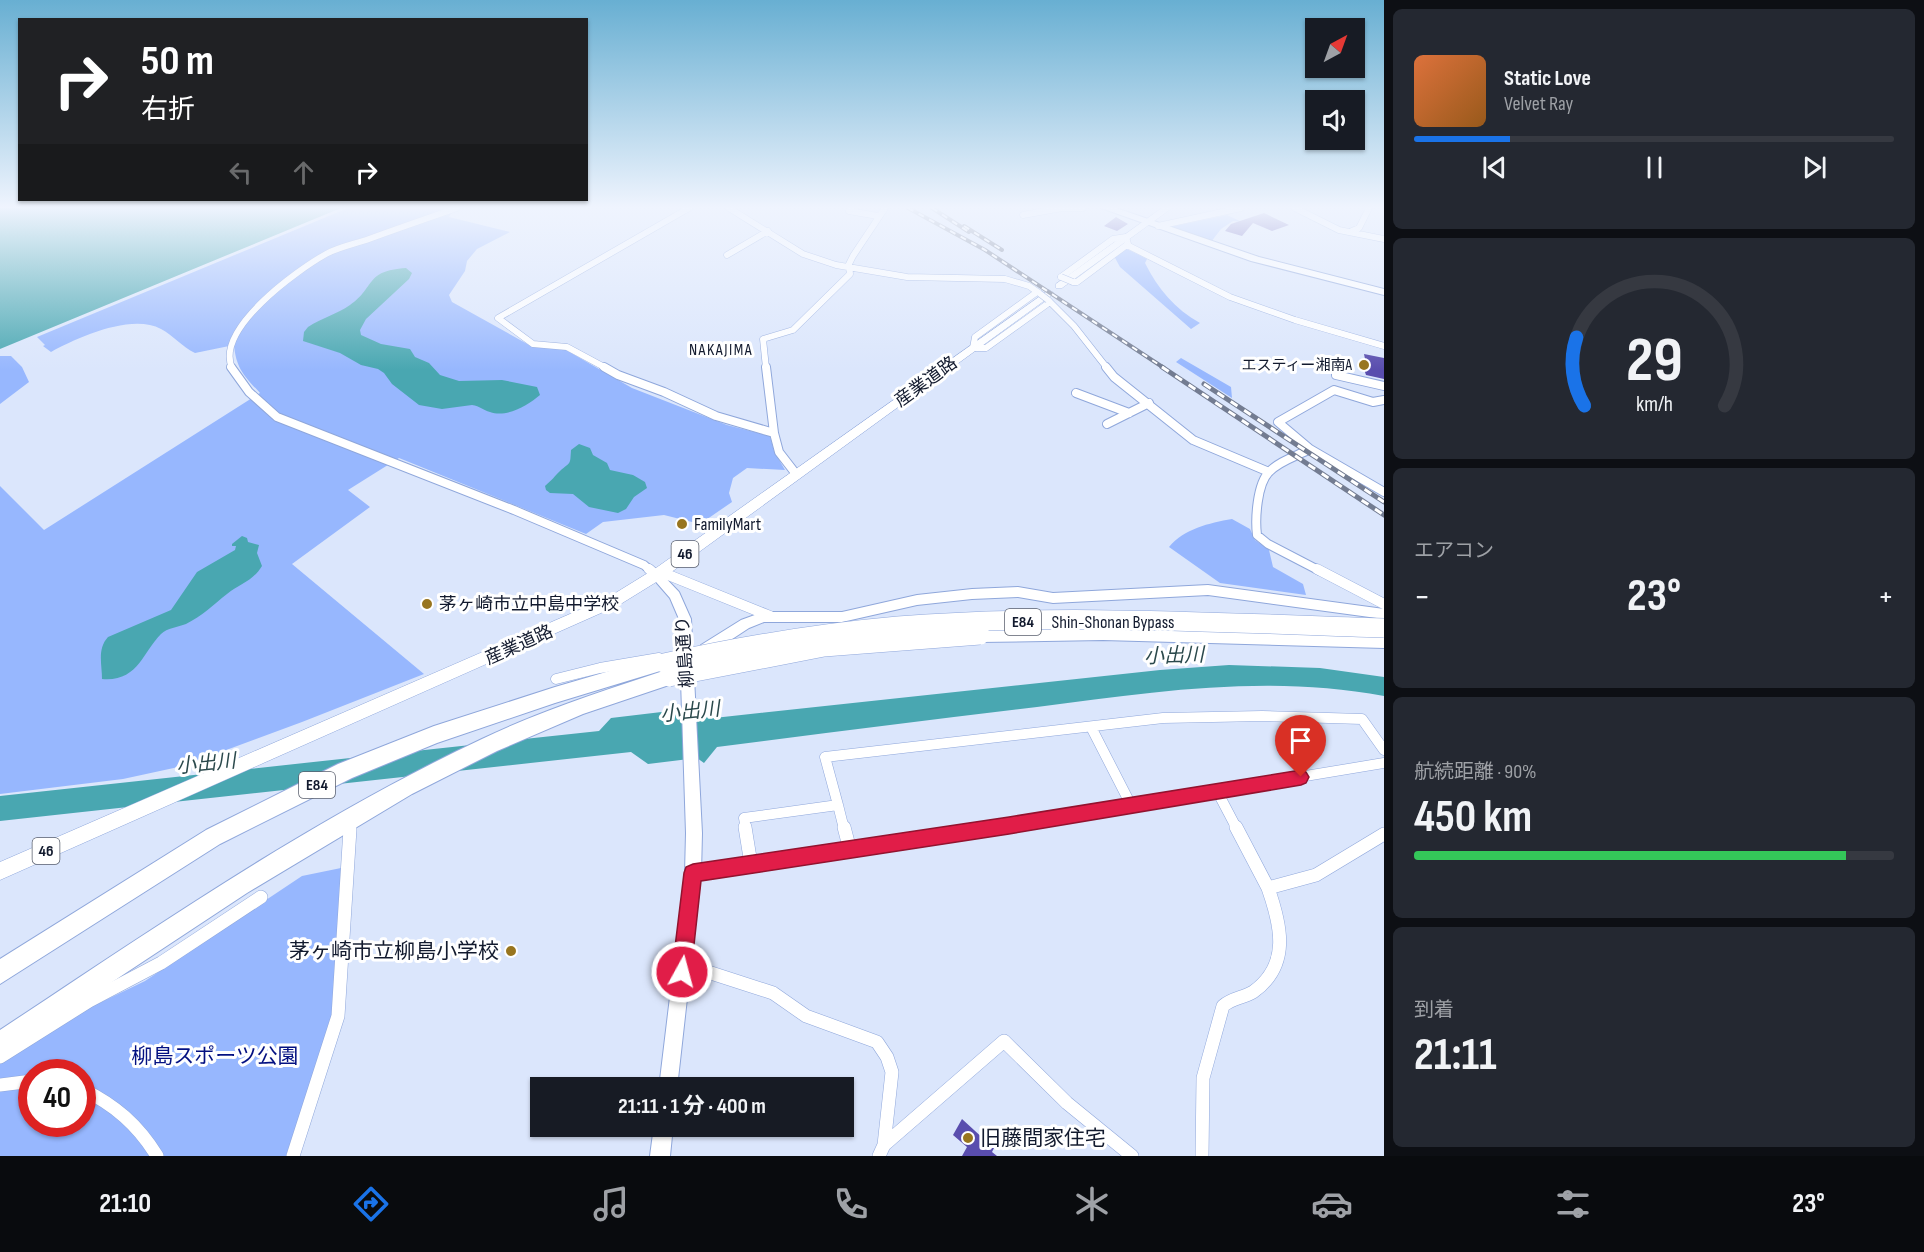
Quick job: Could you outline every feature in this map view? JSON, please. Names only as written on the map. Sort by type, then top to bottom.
[{"type":"highway","points":[[1265,262],[1384,292]]},
{"type":"highway","name":"Shin-Shonan Bypass","points":[[666,670],[776,640],[935,624],[1084,621],[1384,628]]},
{"type":"highway","name":"Shin-Shonan Bypass","points":[[666,670],[824,646],[921,638],[1103,633],[1384,641]]},
{"type":"highway","name":"E84","points":[[0,972],[213,837],[345,771],[434,735],[566,691],[666,670]]},
{"type":"highway","name":"E84","points":[[0,1044],[303,846],[427,775],[469,753],[666,670]]},
{"type":"main road","name":"産業道路","points":[[0,872],[614,601],[659,573],[1049,292],[1094,262]]},
{"type":"street","points":[[313,262],[280,286],[252,313],[229,344],[229,360],[250,392],[277,417],[514,510],[659,573],[770,616]]},
{"type":"street","points":[[595,262],[498,318],[533,344],[567,346],[639,384],[664,392],[716,416],[774,433]]},
{"type":"street","points":[[831,262],[851,268],[919,278],[1001,279],[1049,292],[1107,370],[1193,440],[1269,472]]},
{"type":"street","points":[[796,474],[779,452],[774,433],[763,339],[793,330],[850,274],[850,262]]},
{"type":"street","points":[[1049,292],[1077,282],[1101,262]]},
{"type":"street","points":[[1163,262],[1210,288],[1238,299],[1289,318],[1384,346]]},
{"type":"street","points":[[1336,375],[1384,386]]},
{"type":"street","points":[[1384,399],[1373,402],[1334,390],[1278,422],[1310,449],[1384,492]]},
{"type":"street","points":[[1076,393],[1129,413]]},
{"type":"street","points":[[1107,424],[1149,403]]},
{"type":"street","points":[[1310,449],[1269,472],[1263,482],[1254,520],[1257,535],[1268,544],[1384,604]]},
{"type":"street","name":"柳島通り","points":[[659,573],[683,609],[687,653],[694,833],[693,873]]},
{"type":"street","points":[[556,679],[600,668],[708,648],[754,619],[770,616],[849,616],[917,600],[972,594],[1018,592],[1053,598],[1187,590],[1229,592],[1384,614]]},
{"type":"street","points":[[850,850],[825,757],[1209,715],[1280,715],[1362,719],[1384,750]]},
{"type":"street","points":[[1091,727],[1131,805]]},
{"type":"street","points":[[669,1077],[693,873],[1384,764]]},
{"type":"street","points":[[1202,1156],[1203,1078],[1223,1006],[1227,1001],[1250,993],[1263,983],[1277,956],[1281,938],[1268,888],[1217,791]]},
{"type":"street","points":[[751,864],[744,818],[838,805]]},
{"type":"street","points":[[293,1156],[338,1016],[350,829]]},
{"type":"street","points":[[1268,888],[1303,881],[1322,872],[1373,838],[1384,834]]},
{"type":"street","points":[[0,1058],[89,1001],[161,963],[261,897]]},
{"type":"street","points":[[682,972],[708,972],[773,993],[806,1016],[877,1042],[887,1057],[892,1072],[881,1151]]},
{"type":"street","points":[[881,1151],[1004,1041],[1067,1103],[1132,1156]]},
{"type":"street","points":[[0,1084],[18,1081]]},
{"type":"street","points":[[96,1096],[119,1108],[138,1126],[157,1156]]},
{"type":"street","points":[[660,1156],[663,1137]]},
{"type":"green space","points":[[218,262],[467,262],[465,271],[449,295],[452,302],[531,346],[566,350],[632,388],[727,425],[770,436],[774,451],[785,470],[747,468],[733,478],[729,493],[732,502],[700,524],[664,515],[603,522],[586,534],[399,458],[348,490],[370,507],[292,564],[424,674],[183,766],[123,779],[0,794],[0,486],[44,530],[260,393],[242,371],[234,345],[195,353],[161,329],[135,324],[89,334],[51,352],[37,337]]},
{"type":"green space","points":[[1117,262],[1146,262],[1162,290],[1175,305],[1200,323],[1191,329],[1120,267]]},
{"type":"green space","points":[[0,356],[11,356],[22,367],[29,382],[0,404]]},
{"type":"green space","points":[[1181,358],[1231,387],[1232,398],[1176,362]]},
{"type":"green space","points":[[1232,519],[1250,529],[1255,540],[1269,550],[1273,567],[1303,584],[1306,595],[1220,583],[1169,547],[1189,531]]},
{"type":"green space","name":"柳島スポーツ公園","points":[[341,868],[333,1015],[286,1156],[0,1156],[0,1064],[89,1008],[145,981],[302,876]]},
{"type":"water","points":[[0,262],[211,262],[0,349]]},
{"type":"water","points":[[406,268],[412,273],[409,279],[366,319],[360,330],[361,335],[381,344],[410,349],[415,357],[429,363],[440,375],[459,381],[502,380],[537,387],[540,395],[530,403],[503,413],[490,412],[472,405],[442,409],[419,405],[392,384],[378,369],[361,365],[340,353],[303,341],[304,332],[308,327],[350,305],[377,276]]},
{"type":"water","points":[[579,444],[590,448],[593,455],[607,463],[610,470],[633,475],[645,482],[647,488],[634,497],[626,509],[618,513],[589,507],[573,494],[550,493],[545,486],[569,463],[571,450]]},
{"type":"water","points":[[242,536],[247,538],[248,542],[259,545],[257,553],[262,566],[255,575],[192,621],[163,632],[138,665],[124,676],[102,679],[101,652],[108,637],[171,610],[197,572],[235,550],[236,546],[232,544]]},
{"type":"water","name":"小出川","points":[[1229,665],[1320,668],[1384,677],[1384,696],[1297,686],[1167,691],[717,747],[704,763],[697,758],[648,764],[631,752],[0,821],[0,796],[599,731],[611,718],[712,706],[714,718],[1160,670]]},
{"type":"building","points":[[1364,354],[1384,358],[1384,379],[1366,375],[1362,363],[1366,364]]},
{"type":"building","name":"旧藤間家住宅","points":[[962,1119],[986,1141],[989,1137],[996,1144],[992,1152],[997,1156],[962,1156],[967,1147],[953,1135]]},
{"type":"railway","points":[[1003,262],[1164,368]]},
{"type":"railway","points":[[1162,367],[1384,515]]},
{"type":"railway","points":[[1204,384],[1384,502]]},
{"type":"place","name":"エスティー湘南A","points":[[1364,365]]},
{"type":"place","name":"FamilyMart","points":[[682,524]]},
{"type":"place","name":"茅ヶ崎市立中島中学校","points":[[427,604]]},
{"type":"place","name":"茅ヶ崎市立柳島小学校","points":[[511,951]]},
{"type":"place","name":"旧藤間家住宅","points":[[968,1138]]},
{"type":"district","name":"NAKAJIMA","points":[[721,350]]},
{"type":"route","points":[[682,972],[693,873],[1009,825],[1301,777]]}]
